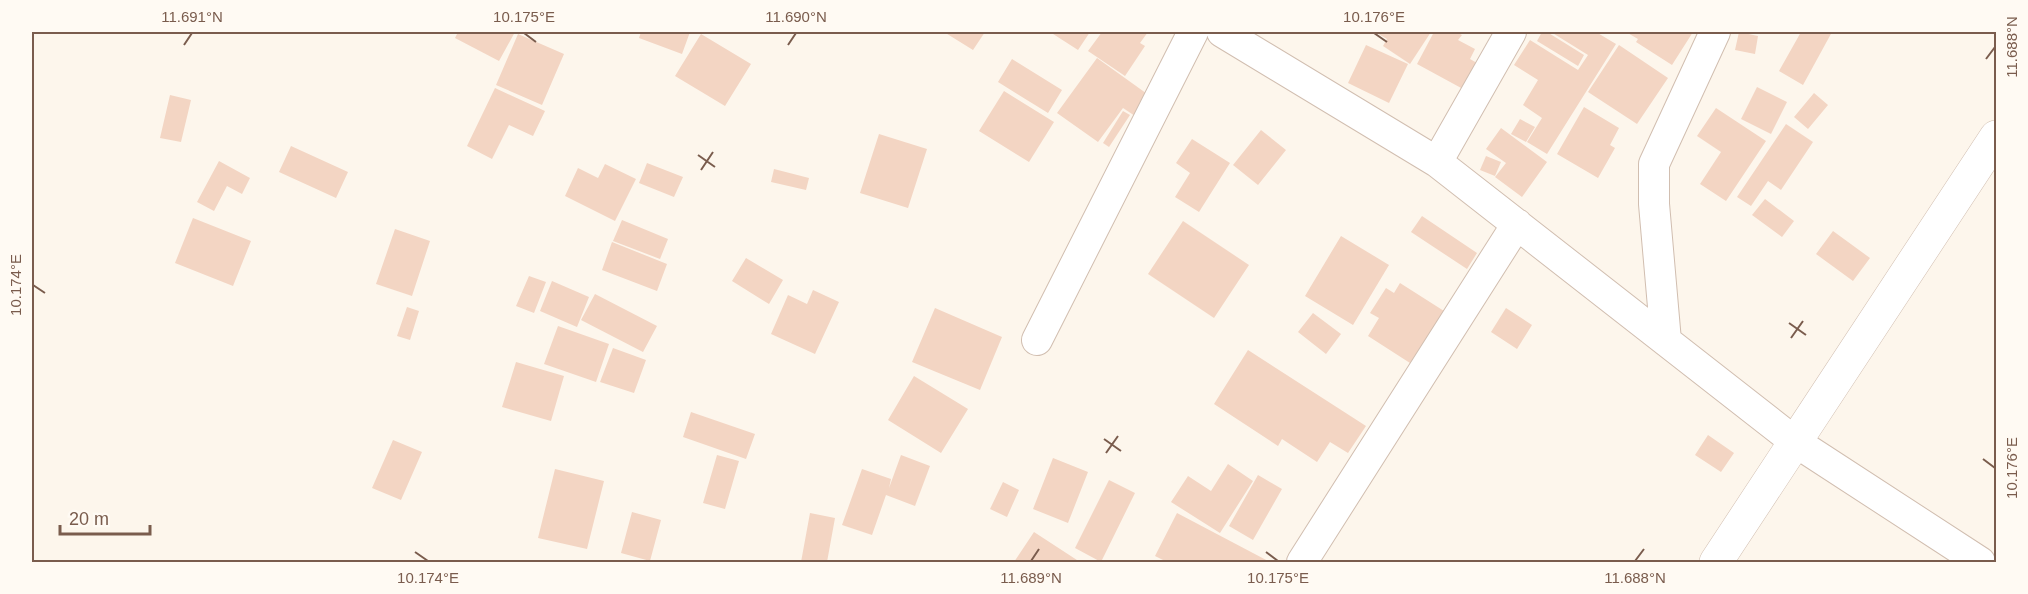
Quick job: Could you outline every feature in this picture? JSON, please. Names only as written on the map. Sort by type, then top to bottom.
[{"type":"street","points":[[1037,339],[1193,32]]},
{"type":"street","points":[[1222,32],[1437,162],[1794,441],[1980,562]]},
{"type":"street","points":[[1437,162],[1511,32]]},
{"type":"street","points":[[1666,341],[1654,204],[1654,164],[1715,32]]},
{"type":"street","points":[[1716,562],[1794,441],[1995,143]]},
{"type":"street","points":[[1302,562],[1517,224]]},
{"type":"building","points":[[458,32],[515,32],[499,61],[455,38]]},
{"type":"building","points":[[641,32],[690,32],[682,54],[639,38]]},
{"type":"building","points":[[944,32],[985,32],[973,50]]},
{"type":"building","points":[[1050,32],[1090,32],[1078,50]]},
{"type":"building","points":[[1102,32],[1148,32],[1140,43],[1145,46],[1125,76],[1088,51]]},
{"type":"building","points":[[1375,32],[1431,32],[1410,64],[1383,46],[1387,39]]},
{"type":"building","points":[[1434,32],[1456,32],[1462,35],[1458,40],[1475,49],[1470,59],[1477,63],[1463,89],[1417,64]]},
{"type":"building","points":[[1542,32],[1547,32],[1584,55],[1578,66],[1537,41]]},
{"type":"building","points":[[1551,32],[1596,32],[1616,44],[1547,154],[1527,142],[1542,118],[1523,105],[1538,80],[1514,65],[1530,40],[1578,70],[1588,55]]},
{"type":"building","points":[[1626,32],[1693,32],[1672,65],[1636,42],[1638,39]]},
{"type":"building","points":[[1739,32],[1758,36],[1755,54],[1735,50]]},
{"type":"building","points":[[1801,32],[1832,32],[1803,85],[1779,71]]},
{"type":"building","points":[[518,34],[564,54],[542,105],[496,85]]},
{"type":"building","points":[[701,34],[751,64],[725,106],[675,76]]},
{"type":"building","points":[[1366,45],[1408,64],[1389,103],[1348,83]]},
{"type":"building","points":[[1619,45],[1668,78],[1637,124],[1588,92]]},
{"type":"building","points":[[1097,58],[1150,96],[1135,116],[1123,108],[1098,142],[1057,113]]},
{"type":"building","points":[[1012,59],[1062,90],[1048,113],[998,82]]},
{"type":"building","points":[[1757,87],[1787,102],[1771,134],[1741,119]]},
{"type":"building","points":[[495,88],[545,111],[533,136],[509,125],[492,159],[467,146]]},
{"type":"building","points":[[1004,91],[1054,122],[1029,162],[979,131]]},
{"type":"building","points":[[1814,93],[1828,105],[1808,129],[1794,117]]},
{"type":"building","points":[[170,95],[191,100],[181,142],[160,138]]},
{"type":"building","points":[[1584,107],[1619,128],[1610,145],[1615,148],[1598,178],[1557,154]]},
{"type":"building","points":[[1716,108],[1766,141],[1726,201],[1700,184],[1721,152],[1697,136]]},
{"type":"building","points":[[1123,111],[1130,115],[1109,147],[1103,143]]},
{"type":"building","points":[[1520,119],[1535,127],[1526,142],[1511,134]]},
{"type":"building","points":[[1786,124],[1813,142],[1781,190],[1768,181],[1751,206],[1737,197]]},
{"type":"building","points":[[1501,128],[1547,162],[1522,197],[1495,177],[1506,163],[1486,149]]},
{"type":"building","points":[[1261,130],[1286,150],[1258,185],[1233,165]]},
{"type":"building","points":[[879,134],[927,149],[908,208],[860,193]]},
{"type":"building","points":[[1192,139],[1230,163],[1199,212],[1175,197],[1190,173],[1176,163]]},
{"type":"building","points":[[291,146],[348,172],[336,198],[279,172]]},
{"type":"building","points":[[1486,156],[1501,162],[1495,176],[1480,170]]},
{"type":"building","points":[[219,161],[250,178],[242,194],[227,186],[214,211],[197,202]]},
{"type":"building","points":[[647,163],[683,177],[674,197],[639,183]]},
{"type":"building","points":[[605,164],[636,179],[615,221],[565,196],[578,168],[598,178]]},
{"type":"building","points":[[774,169],[809,178],[806,190],[771,182]]},
{"type":"building","points":[[1765,199],[1794,221],[1782,237],[1752,215]]},
{"type":"building","points":[[1422,216],[1477,253],[1467,269],[1411,232]]},
{"type":"building","points":[[193,218],[251,241],[233,286],[175,263]]},
{"type":"building","points":[[622,220],[668,239],[660,259],[613,241]]},
{"type":"building","points":[[1183,221],[1249,265],[1214,318],[1148,274]]},
{"type":"building","points":[[395,229],[430,241],[412,296],[376,284]]},
{"type":"building","points":[[1833,231],[1870,258],[1853,281],[1816,254]]},
{"type":"building","points":[[1341,236],[1389,265],[1353,325],[1305,296]]},
{"type":"building","points":[[612,242],[667,264],[657,291],[602,270]]},
{"type":"building","points":[[746,258],[783,280],[769,304],[732,281]]},
{"type":"building","points":[[529,276],[546,282],[534,313],[516,306]]},
{"type":"building","points":[[552,281],[589,297],[577,327],[540,311]]},
{"type":"building","points":[[1400,283],[1444,311],[1410,363],[1368,336],[1379,318],[1370,313],[1386,288],[1394,293]]},
{"type":"building","points":[[813,290],[839,302],[815,354],[771,334],[788,295],[807,304]]},
{"type":"building","points":[[595,294],[657,326],[643,352],[581,320]]},
{"type":"building","points":[[407,307],[419,311],[410,340],[397,336]]},
{"type":"building","points":[[935,308],[1002,337],[980,390],[912,362]]},
{"type":"building","points":[[1506,308],[1532,325],[1517,349],[1491,332]]},
{"type":"building","points":[[1313,313],[1341,334],[1326,354],[1298,332]]},
{"type":"building","points":[[558,326],[609,344],[596,382],[544,364]]},
{"type":"building","points":[[613,348],[646,360],[634,393],[600,382]]},
{"type":"building","points":[[1248,350],[1366,426],[1348,453],[1330,442],[1317,462],[1282,439],[1278,446],[1214,404]]},
{"type":"building","points":[[516,362],[564,376],[551,421],[502,407]]},
{"type":"building","points":[[914,376],[968,409],[941,453],[888,420]]},
{"type":"building","points":[[691,412],[755,434],[746,459],[683,437]]},
{"type":"building","points":[[1708,435],[1734,453],[1721,472],[1695,455]]},
{"type":"building","points":[[393,440],[422,452],[401,500],[372,488]]},
{"type":"building","points":[[717,455],[739,461],[725,509],[703,503]]},
{"type":"building","points":[[901,455],[930,466],[915,506],[886,495],[872,535],[842,525],[862,469],[891,479],[889,488]]},
{"type":"building","points":[[1053,458],[1088,472],[1068,523],[1033,509]]},
{"type":"building","points":[[1228,464],[1253,481],[1220,533],[1171,502],[1188,476],[1211,491]]},
{"type":"building","points":[[555,469],[604,481],[587,549],[538,538]]},
{"type":"building","points":[[1258,475],[1282,489],[1253,540],[1229,526]]},
{"type":"building","points":[[1109,480],[1135,493],[1101,562],[1075,548]]},
{"type":"building","points":[[1003,482],[1019,490],[1007,517],[990,509]]},
{"type":"building","points":[[632,512],[661,520],[650,561],[621,553]]},
{"type":"building","points":[[810,513],[835,518],[827,562],[801,562]]},
{"type":"building","points":[[1177,513],[1270,562],[1167,562],[1155,556]]},
{"type":"building","points":[[1034,532],[1080,562],[1014,562]]}]
